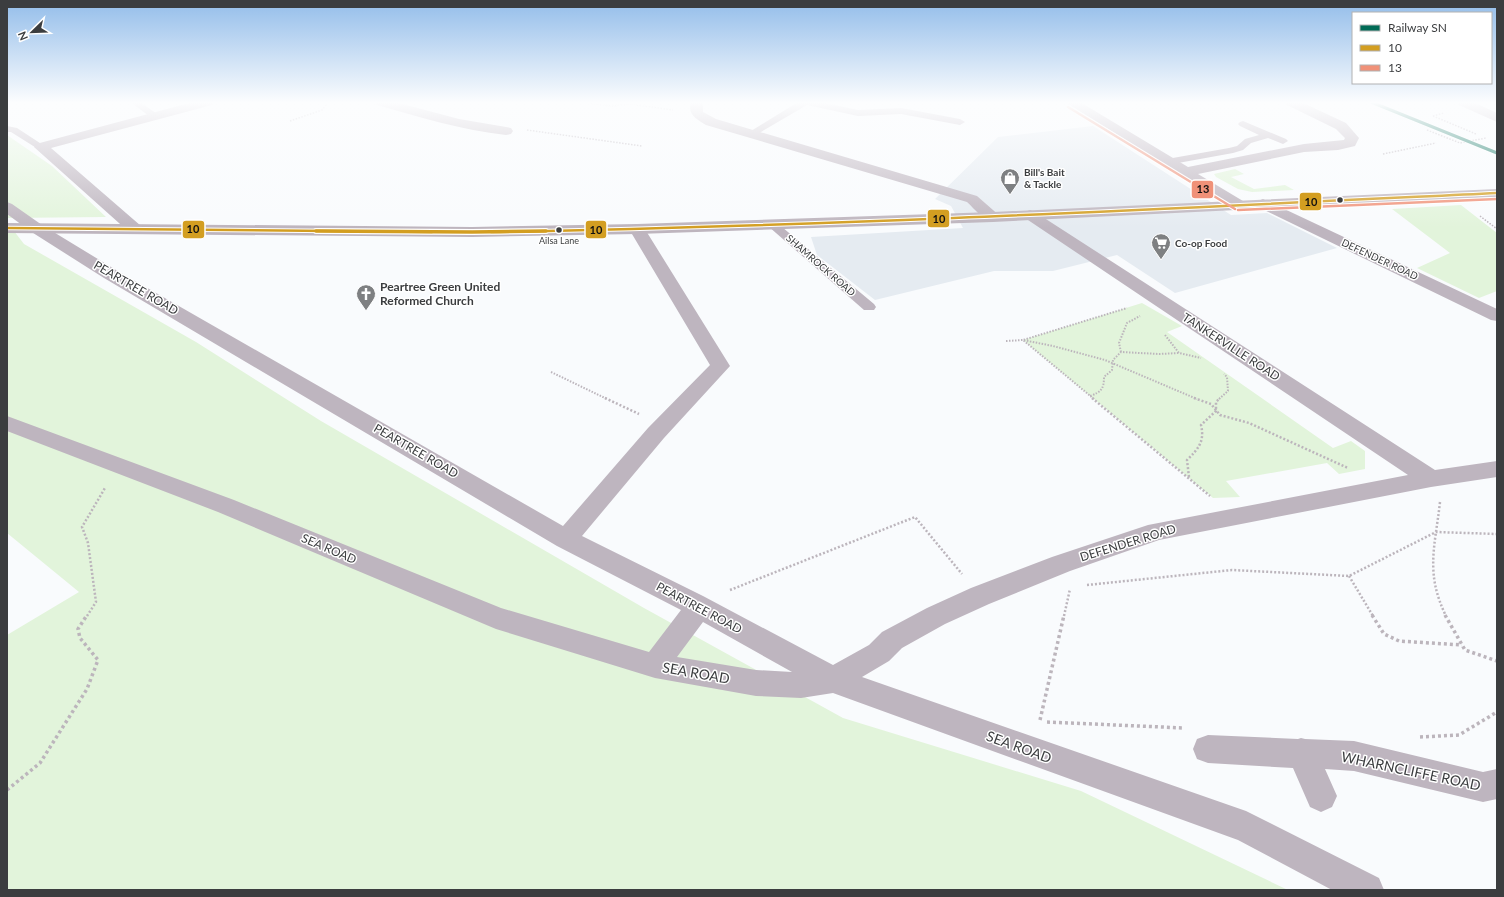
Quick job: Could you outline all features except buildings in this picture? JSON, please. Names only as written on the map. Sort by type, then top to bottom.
[{"type":"street","points":[[41,147],[53,144]]},
{"type":"street","points":[[785,144],[972,199],[993,217]]},
{"type":"street","points":[[1138,144],[1238,204]]},
{"type":"street","points":[[1185,172],[1304,148],[1338,146],[1347,144]]},
{"type":"street","points":[[41,147],[135,229]]},
{"type":"street","points":[[7,228],[472,232],[637,229],[993,217],[1238,204],[1497,193]]},
{"type":"street","name":"DEFENDER ROAD","points":[[1263,204],[1497,316]]},
{"type":"street","name":"PEARTREE ROAD","points":[[7,207],[36,228],[110,274],[566,538],[696,605],[833,680]]},
{"type":"street","name":"TANKERVILLE ROAD","points":[[1030,215],[1149,300],[1437,478]]},
{"type":"street","points":[[566,538],[662,426],[720,366],[637,229]]},
{"type":"street","name":"SEA ROAD","points":[[7,423],[226,506],[496,618],[655,666],[756,683],[801,685],[833,680],[1246,826],[1367,890]]},
{"type":"street","name":"DEFENDER ROAD","points":[[833,680],[879,653],[892,640],[936,616],[980,596],[1049,569],[1157,531],[1437,478],[1497,469]]},
{"type":"street","name":"SEA ROAD","points":[[655,666],[696,605]]},
{"type":"street","name":"WHARNCLIFFE ROAD","points":[[1208,749],[1301,752],[1354,756],[1483,787],[1497,784]]},
{"type":"street","points":[[1301,752],[1321,796]]},
{"type":"lane","points":[[36,144],[41,147]]},
{"type":"lane","points":[[1167,162],[1230,151],[1240,148],[1245,144]]},
{"type":"lane","name":"SHAMROCK ROAD","points":[[772,224],[869,307]]},
{"type":"path","points":[[626,144],[642,146]]},
{"type":"path","points":[[1383,154],[1432,144]]},
{"type":"path","points":[[1006,342],[1023,340],[1149,300],[1148,318],[1138,316],[1127,322],[1120,343],[1121,352]]},
{"type":"path","points":[[1161,329],[1179,353]]},
{"type":"path","points":[[1023,340],[1053,346],[1105,360],[1113,365],[1211,404],[1220,415],[1249,423],[1390,487]]},
{"type":"path","points":[[1023,340],[1235,517]]},
{"type":"path","points":[[1090,396],[1100,393],[1104,386],[1104,377],[1112,370],[1113,360],[1121,352],[1159,354],[1179,353],[1207,360]]},
{"type":"path","points":[[551,372],[662,426]]},
{"type":"path","points":[[1189,478],[1187,460],[1202,444],[1204,436],[1201,425],[1216,411],[1216,402],[1228,391],[1227,377],[1223,373]]},
{"type":"path","points":[[7,790],[40,763],[88,689],[98,660],[80,638],[78,629],[96,602],[88,543],[82,527],[118,465]]},
{"type":"path","points":[[1437,478],[1436,532],[1432,565],[1436,590],[1448,622],[1465,650],[1497,661]]},
{"type":"path","points":[[696,605],[915,517],[980,596]]},
{"type":"path","points":[[1049,569],[1071,586],[1232,570],[1349,576],[1436,532],[1497,534]]},
{"type":"path","points":[[1349,576],[1384,634],[1399,641],[1462,644]]},
{"type":"path","points":[[1071,586],[1040,722],[1199,729],[1208,749]]},
{"type":"shaded area","points":[[991,144],[1121,144],[1231,215],[1267,213],[1337,248],[1175,293],[1117,255],[1053,271],[994,271],[875,300],[817,255],[811,237],[963,228],[951,206],[935,199]]},
{"type":"green space","points":[[7,144],[20,144],[52,166],[106,217],[7,218]]},
{"type":"green space","points":[[1235,169],[1244,174],[1231,177],[1254,189],[1285,185],[1294,190],[1252,192],[1238,189],[1216,177],[1214,174]]},
{"type":"green space","points":[[1461,205],[1497,233],[1497,291],[1479,298],[1417,268],[1450,253],[1392,209]]},
{"type":"green space","points":[[7,222],[24,244],[196,342],[321,421],[644,608],[843,718],[1081,791],[1288,890],[7,890],[7,635],[79,592],[7,533]]},
{"type":"green space","points":[[1142,303],[1182,326],[1167,332],[1333,448],[1351,441],[1365,451],[1365,469],[1339,474],[1327,463],[1226,481],[1240,497],[1213,498],[1023,340]]},
{"type":"rail line","name":"SN","points":[[1474,144],[1497,153]]},
{"type":"transit line","name":"13","points":[[1128,144],[1235,209]]},
{"type":"transit line","name":"10","points":[[7,228],[472,232],[637,229],[993,217],[1497,193]]},
{"type":"transit line","name":"13","points":[[1238,210],[1497,199]]},
{"type":"place","name":"Bill's Bait & Tackle","points":[[1010,195]]},
{"type":"place","name":"Ailsa Lane","points":[[559,230]]},
{"type":"place","name":"Co-op Food","points":[[1161,260]]},
{"type":"place","name":"Peartree Green United Reformed Church","points":[[366,311]]}]
